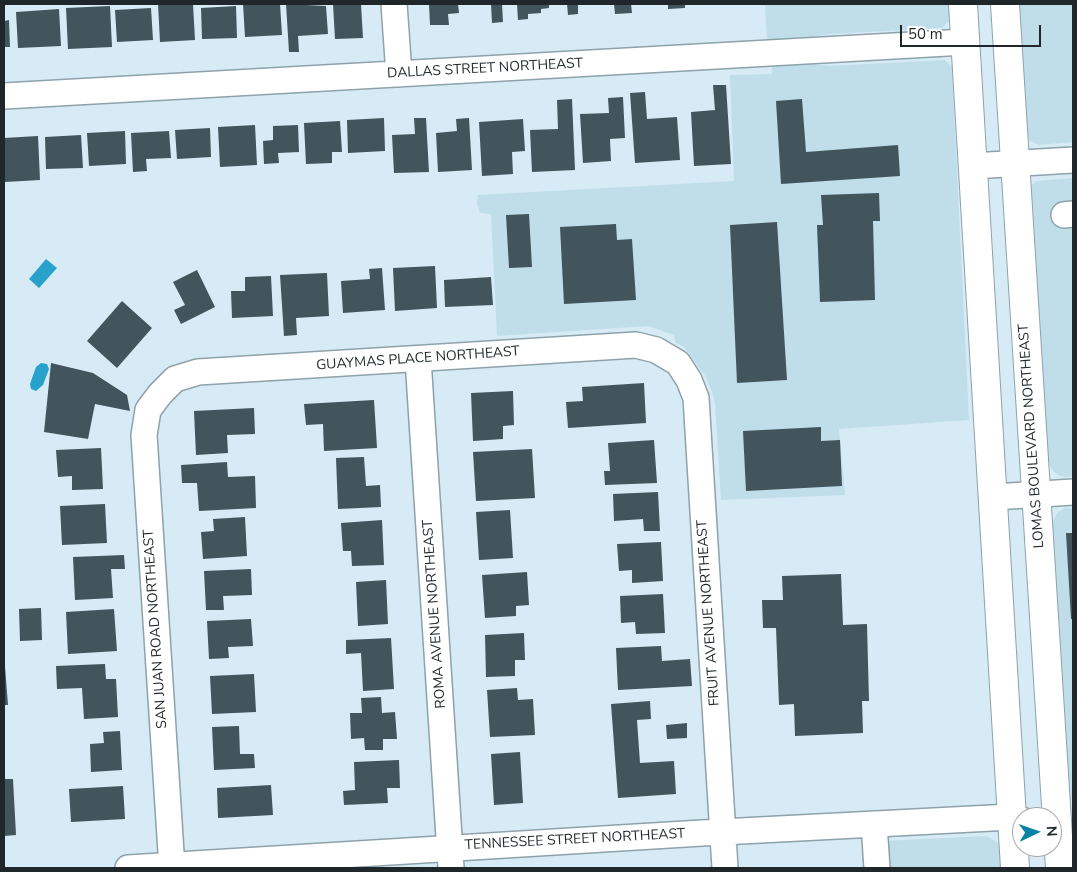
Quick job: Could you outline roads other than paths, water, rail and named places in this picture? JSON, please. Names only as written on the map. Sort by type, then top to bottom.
[{"type":"main road","points":[[963,4],[972,166],[1015,807]]},
{"type":"main road","name":"LOMAS BOULEVARD NORTHEAST","points":[[1005,4],[1036,495],[1059,807]]},
{"type":"street","points":[[394,4],[399,74]]},
{"type":"street","name":"DALLAS STREET NORTHEAST","points":[[4,96],[965,42]]},
{"type":"street","points":[[972,166],[1073,160]]},
{"type":"street","name":"GUAYMAS PLACE NORTHEAST","points":[[160,394],[175,379],[198,372],[636,345],[656,350],[678,363]]},
{"type":"street","name":"ROMA AVENUE NORTHEAST","points":[[418,359],[451,857]]},
{"type":"street","name":"FRUIT AVENUE NORTHEAST","points":[[678,363],[689,380],[696,398],[725,868]]},
{"type":"street","name":"SAN JUAN ROAD NORTHEAST","points":[[160,394],[148,410],[144,435],[172,867]]},
{"type":"street","points":[[994,497],[1073,492]]},
{"type":"street","name":"TENNESSEE STREET NORTHEAST","points":[[128,868],[451,857],[723,832],[1012,818]]},
{"type":"street","points":[[874,824],[877,868]]},
{"type":"water","points":[[46,259],[57,268],[39,288],[29,279]]},
{"type":"water","points":[[41,363],[47,364],[49,369],[43,385],[36,391],[31,389],[30,384],[36,367]]}]
